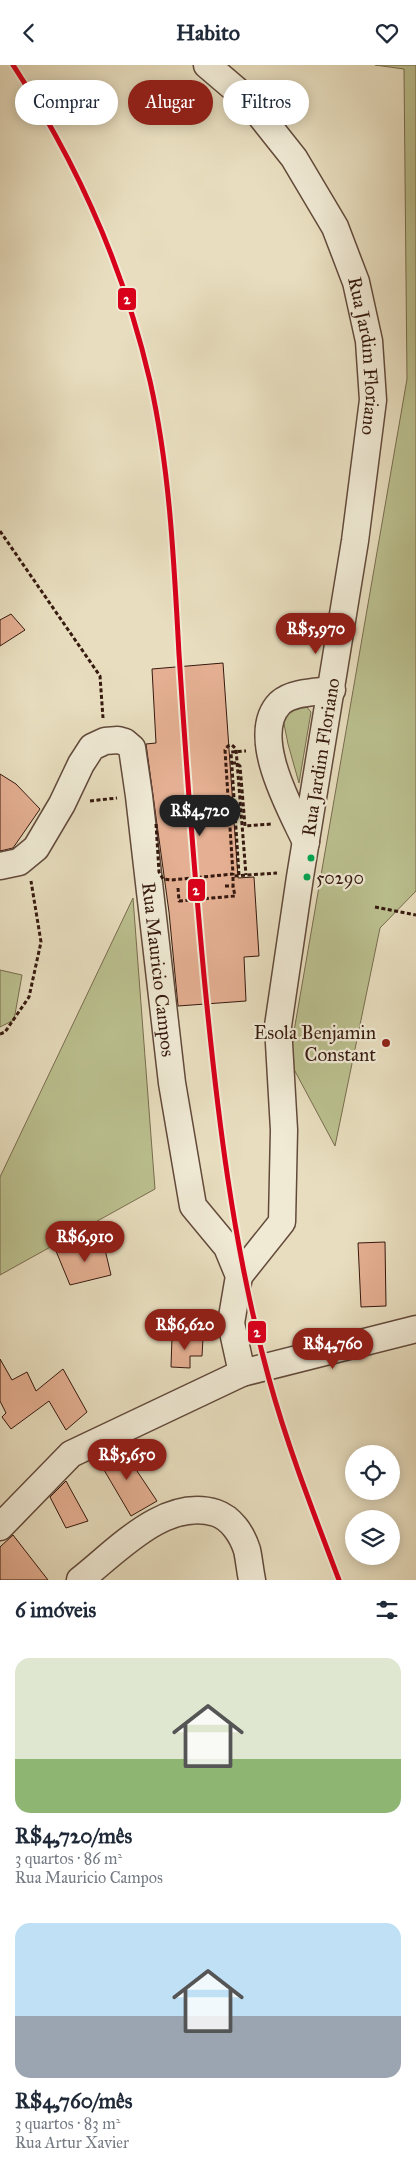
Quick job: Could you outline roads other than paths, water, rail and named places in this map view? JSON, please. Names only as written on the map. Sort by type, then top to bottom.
[{"type":"street","name":"Rua Jardim Floriano","points":[[207,65],[248,100],[294,157],[330,219],[356,282],[369,341],[373,400],[367,456],[332,690],[278,1026],[284,1129],[282,1222],[239,1276]]},
{"type":"street","points":[[306,843],[269,751],[270,724],[274,713],[281,703],[300,694],[332,690]]},
{"type":"street","name":"Rua Mauricio Campos","points":[[0,866],[19,862],[36,848],[92,747],[105,741],[118,740],[126,742],[132,748],[140,796],[170,1073],[193,1206],[227,1247],[239,1276]]},
{"type":"street","points":[[239,1276],[231,1323],[242,1373]]},
{"type":"street","points":[[5,1518],[71,1454],[242,1373],[416,1329]]},
{"type":"street","points":[[80,1580],[141,1531],[167,1515],[184,1510],[206,1510],[226,1517],[239,1532],[246,1549],[252,1580]]},
{"type":"place","name":"50290","points":[[307,877]]},
{"type":"place","name":"Esola Benjamin Constant","points":[[386,1043]]}]
